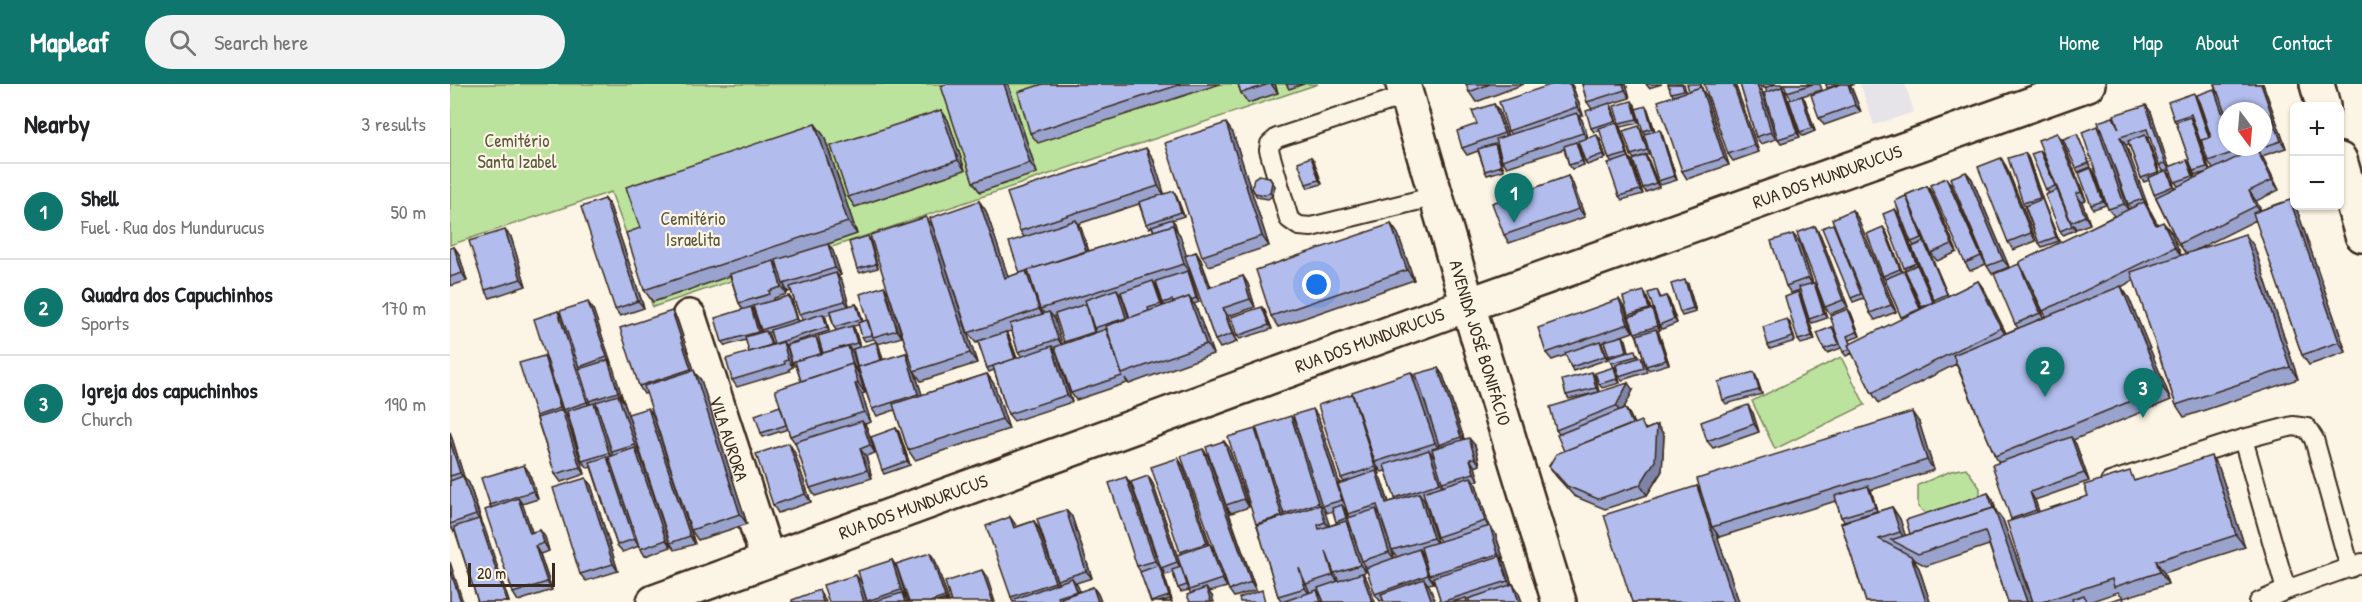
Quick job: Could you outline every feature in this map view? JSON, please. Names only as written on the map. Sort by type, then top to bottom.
[{"type":"street","name":"RUA DOS MUNDURUCUS","points":[[654,602],[1468,305],[2088,84]]},
{"type":"street","points":[[2317,84],[2323,102]]},
{"type":"street","name":"AVENIDA JOSÉ BONIFÁCIO","points":[[1405,89],[1559,602]]},
{"type":"street","points":[[2344,174],[2362,235]]},
{"type":"street","name":"VILA AURORA","points":[[689,316],[768,560]]},
{"type":"lane","points":[[1405,89],[1277,138],[1270,144],[1269,150],[1289,219],[1299,226],[1311,227],[1436,196]]},
{"type":"lane","points":[[2093,488],[2243,439],[2293,426],[2307,428],[2314,438],[2356,565],[2259,602]]},
{"type":"lane","points":[[2243,439],[2286,590]]},
{"type":"shaded area","points":[[1860,84],[1905,84],[1914,112],[1874,125]]},
{"type":"green space","name":"Cemitério Israelita","points":[[450,84],[1318,84],[653,307],[611,192],[450,245]]},
{"type":"green space","points":[[1841,357],[1865,405],[1775,449],[1752,401]]},
{"type":"green space","points":[[1966,468],[1980,488],[1980,500],[1928,519],[1918,507],[1918,485],[1951,471]]},
{"type":"building","points":[[947,84],[1004,84],[1030,163],[973,182],[941,86]]},
{"type":"building","points":[[1043,84],[1182,84],[1030,133],[1018,92]]},
{"type":"building","points":[[1238,84],[1269,84],[1241,93]]},
{"type":"building","points":[[1466,84],[1490,84],[1469,92]]},
{"type":"building","points":[[1553,84],[1570,84],[1577,107],[1508,131],[1499,102]]},
{"type":"building","points":[[1582,84],[1623,84],[1625,90],[1587,102]]},
{"type":"building","points":[[1668,84],[1682,84],[1684,90],[1671,93]]},
{"type":"building","points":[[1687,84],[1700,84],[1701,87],[1689,91]]},
{"type":"building","points":[[1704,84],[1733,84],[1754,145],[1728,154]]},
{"type":"building","points":[[1740,84],[1757,84],[1771,132],[1756,137]]},
{"type":"building","points":[[1763,84],[1776,84],[1764,88]]},
{"type":"building","points":[[1784,84],[1813,84],[1787,92]]},
{"type":"building","points":[[1826,84],[1840,84],[1827,88]]},
{"type":"building","points":[[1841,84],[1848,84],[1855,105],[1819,118],[1811,95]]},
{"type":"building","points":[[2215,84],[2261,84],[2267,102],[2221,102]]},
{"type":"building","points":[[1701,87],[1724,158],[1682,171],[1658,101]]},
{"type":"building","points":[[1782,87],[1797,133],[1778,139],[1764,93]]},
{"type":"building","points":[[2214,89],[2218,102],[2218,156],[2223,156],[2208,161],[2201,140],[2211,137],[2197,95]]},
{"type":"building","points":[[2194,93],[2209,138],[2201,140],[2202,143],[2191,114],[2174,120],[2168,102]]},
{"type":"building","points":[[1802,96],[1812,128],[1800,132],[1789,100]]},
{"type":"building","points":[[1632,101],[1637,119],[1619,123],[1614,106]]},
{"type":"building","points":[[1610,103],[1615,121],[1591,128],[1586,111]]},
{"type":"building","points":[[1494,104],[1504,133],[1462,148],[1457,131],[1477,124],[1472,111]]},
{"type":"building","points":[[2146,105],[2165,163],[2159,165],[2147,129],[2120,137],[2143,199],[2128,204],[2098,122],[2113,117],[2119,129],[2114,115]]},
{"type":"building","points":[[1646,106],[1652,128],[1643,131],[1636,109]]},
{"type":"building","points":[[941,110],[958,160],[848,197],[831,146]]},
{"type":"building","points":[[1577,113],[1583,133],[1502,160],[1496,139]]},
{"type":"building","points":[[2272,115],[2281,141],[2272,144]]},
{"type":"building","points":[[2190,117],[2207,167],[2193,171],[2176,122]]},
{"type":"building","points":[[1226,123],[1262,236],[1202,256],[1165,143]]},
{"type":"building","points":[[1617,123],[1627,154],[1609,159],[1599,128]]},
{"type":"building","points":[[815,124],[848,222],[644,290],[626,233],[640,228],[626,187]]},
{"type":"building","points":[[1639,126],[1647,150],[1631,155],[1623,131]]},
{"type":"building","points":[[2097,126],[2124,204],[2108,209],[2082,132]]},
{"type":"building","points":[[1660,130],[1674,176],[1658,181],[1644,134]]},
{"type":"building","points":[[2057,133],[2081,192],[2076,194],[2085,216],[2071,222],[2038,140]]},
{"type":"building","points":[[2077,134],[2089,163],[2076,168],[2063,139]]},
{"type":"building","points":[[1597,135],[1603,154],[1585,161],[1578,141]]},
{"type":"building","points":[[2145,135],[2158,172],[2141,178],[2128,141]]},
{"type":"building","points":[[1576,142],[1582,161],[1569,165],[1564,146]]},
{"type":"building","points":[[1495,144],[1501,166],[1485,171],[1478,149]]},
{"type":"building","points":[[1146,148],[1158,186],[1020,231],[1007,193]]},
{"type":"building","points":[[2040,151],[2055,186],[2046,190],[2031,154]]},
{"type":"building","points":[[2025,153],[2040,198],[2023,203],[2008,158]]},
{"type":"building","points":[[1645,155],[1656,183],[1643,188],[1633,160]]},
{"type":"building","points":[[2240,156],[2260,156],[2272,180],[2249,191],[2256,206],[2179,244],[2156,197]]},
{"type":"building","points":[[1311,157],[1319,180],[1306,184],[1298,162]]},
{"type":"building","points":[[1629,157],[1640,190],[1619,196],[1608,164]]},
{"type":"building","points":[[2001,158],[2031,233],[2008,242],[1978,167]]},
{"type":"building","points":[[2187,160],[2193,176],[2175,182],[2169,167]]},
{"type":"building","points":[[2091,168],[2103,201],[2091,205],[2079,173]]},
{"type":"building","points":[[2167,170],[2173,186],[2154,194],[2148,178]]},
{"type":"building","points":[[1966,172],[2003,260],[1987,266],[1950,178]]},
{"type":"building","points":[[1259,175],[1269,177],[1272,182],[1270,192],[1265,195],[1255,193],[1252,188],[1254,178]]},
{"type":"building","points":[[1568,176],[1579,209],[1504,235],[1492,203]]},
{"type":"building","points":[[1946,178],[1981,256],[1965,263],[1930,185]]},
{"type":"building","points":[[1927,186],[1952,244],[1931,253],[1906,195]]},
{"type":"building","points":[[2057,190],[2072,226],[2060,231],[2045,195]]},
{"type":"building","points":[[1174,191],[1181,212],[1146,224],[1139,202]]},
{"type":"building","points":[[1906,196],[1922,238],[1911,242],[1895,201]]},
{"type":"building","points":[[605,199],[638,301],[615,309],[581,207]]},
{"type":"building","points":[[2042,199],[2056,237],[2039,243],[2025,206]]},
{"type":"building","points":[[2290,200],[2290,210],[2293,210],[2339,342],[2302,355],[2253,213]]},
{"type":"building","points":[[979,201],[1005,278],[1026,271],[1039,309],[968,333],[930,218]]},
{"type":"building","points":[[2144,202],[2156,225],[2163,222],[2175,247],[2043,311],[2019,262]]},
{"type":"building","points":[[1895,209],[1916,263],[1904,268],[1883,214]]},
{"type":"building","points":[[1852,210],[1891,305],[1870,313],[1832,219]]},
{"type":"building","points":[[926,217],[970,353],[914,371],[870,235]]},
{"type":"building","points":[[1172,219],[1174,226],[1173,227],[1173,225],[1154,231],[1152,226]]},
{"type":"building","points":[[1076,220],[1086,251],[1020,273],[1009,242]]},
{"type":"building","points":[[1391,224],[1407,270],[1271,316],[1256,270]]},
{"type":"building","points":[[1833,224],[1861,294],[1851,298],[1822,228]]},
{"type":"building","points":[[1173,225],[1184,264],[1040,309],[1028,270]]},
{"type":"building","points":[[1815,226],[1843,300],[1825,307],[1797,233]]},
{"type":"building","points":[[1883,227],[1900,269],[1883,276],[1867,234]]},
{"type":"building","points":[[505,230],[521,279],[485,290],[469,241]]},
{"type":"building","points":[[1793,234],[1808,278],[1786,286],[1771,241]]},
{"type":"building","points":[[2245,234],[2290,367],[2176,405],[2131,272]]},
{"type":"building","points":[[868,236],[876,264],[857,269],[849,242]]},
{"type":"building","points":[[1924,242],[1947,294],[1934,300],[1912,247]]},
{"type":"building","points":[[828,244],[835,268],[783,284],[776,260]]},
{"type":"building","points":[[454,247],[462,273],[450,277],[450,248]]},
{"type":"building","points":[[1196,252],[1208,288],[1243,276],[1250,299],[1223,308],[1232,334],[1215,340],[1185,256]]},
{"type":"building","points":[[774,261],[781,287],[769,291],[770,294],[739,303],[730,274]]},
{"type":"building","points":[[2019,264],[2040,313],[2015,324],[1994,274]]},
{"type":"building","points":[[1917,265],[1933,302],[1922,307],[1905,270]]},
{"type":"building","points":[[1188,271],[1196,298],[1191,300],[1189,297],[1173,303],[1172,300],[1163,303],[1156,281]]},
{"type":"building","points":[[1904,271],[1920,309],[1901,317],[1885,279]]},
{"type":"building","points":[[836,273],[845,301],[799,314],[790,287]]},
{"type":"building","points":[[1685,280],[1693,308],[1680,312],[1671,284]]},
{"type":"building","points":[[1153,281],[1161,304],[1130,318],[1121,292]]},
{"type":"building","points":[[1978,281],[2001,328],[1872,393],[1848,345]]},
{"type":"building","points":[[1814,283],[1824,314],[1809,319],[1799,287]]},
{"type":"building","points":[[884,286],[897,330],[873,337],[860,294]]},
{"type":"building","points":[[2121,286],[2163,388],[1995,456],[1953,355]]},
{"type":"building","points":[[1117,289],[1126,318],[1094,328],[1085,300]]},
{"type":"building","points":[[1657,290],[1660,298],[1666,296],[1674,319],[1659,325],[1648,293]]},
{"type":"building","points":[[1644,291],[1649,309],[1628,315],[1623,297]]},
{"type":"building","points":[[1798,292],[1812,336],[1798,340],[1785,297]]},
{"type":"building","points":[[789,296],[796,319],[761,330],[753,306]]},
{"type":"building","points":[[1189,297],[1206,344],[1122,374],[1106,326]]},
{"type":"building","points":[[1619,299],[1628,324],[1546,353],[1538,328]]},
{"type":"building","points":[[588,302],[607,357],[579,367],[560,311]]},
{"type":"building","points":[[856,304],[861,319],[834,327],[830,311]]},
{"type":"building","points":[[1086,304],[1094,332],[1064,342],[1055,314]]},
{"type":"building","points":[[751,307],[758,332],[722,342],[715,318]]},
{"type":"building","points":[[1262,307],[1269,325],[1237,336],[1231,317]]},
{"type":"building","points":[[1652,309],[1657,326],[1635,333],[1629,317]]},
{"type":"building","points":[[1848,309],[1857,332],[1847,336],[1850,349],[1843,352],[1830,316]]},
{"type":"building","points":[[558,311],[587,402],[563,410],[534,319]]},
{"type":"building","points":[[672,311],[691,369],[639,386],[620,328]]},
{"type":"building","points":[[1049,312],[1058,339],[1018,352],[1010,324]]},
{"type":"building","points":[[823,314],[827,327],[774,344],[770,330]]},
{"type":"building","points":[[1787,319],[1793,337],[1768,345],[1763,327]]},
{"type":"building","points":[[867,320],[872,335],[862,337],[858,323]]},
{"type":"building","points":[[852,326],[857,343],[823,353],[818,336]]},
{"type":"building","points":[[1832,327],[1839,344],[1824,349],[1817,333]]},
{"type":"building","points":[[1106,329],[1122,376],[1071,393],[1055,347]]},
{"type":"building","points":[[1656,329],[1666,360],[1646,366],[1637,335]]},
{"type":"building","points":[[766,331],[771,345],[749,352],[745,337]]},
{"type":"building","points":[[1006,332],[1015,359],[987,368],[978,341]]},
{"type":"building","points":[[1623,336],[1627,351],[1609,356],[1604,341]]},
{"type":"building","points":[[816,337],[821,354],[792,362],[787,345]]},
{"type":"building","points":[[1600,341],[1605,356],[1571,367],[1565,353]]},
{"type":"building","points":[[783,342],[788,360],[784,361],[785,364],[732,380],[726,359]]},
{"type":"building","points":[[876,342],[881,360],[858,367],[858,369],[853,349]]},
{"type":"building","points":[[848,346],[853,365],[801,381],[795,361]]},
{"type":"building","points":[[1052,346],[1067,395],[1008,414],[993,366]]},
{"type":"building","points":[[1635,350],[1637,356],[1611,363],[1609,358]]},
{"type":"building","points":[[906,353],[918,394],[872,409],[858,367]]},
{"type":"building","points":[[544,356],[560,408],[536,416],[519,363]]},
{"type":"building","points":[[1641,357],[1644,368],[1619,376],[1616,365]]},
{"type":"building","points":[[608,360],[618,392],[589,401],[579,369]]},
{"type":"building","points":[[852,364],[858,383],[855,384],[864,412],[790,436],[775,390]]},
{"type":"building","points":[[1614,367],[1617,379],[1599,384],[1595,373]]},
{"type":"building","points":[[1438,368],[1461,437],[1439,445],[1416,374]]},
{"type":"building","points":[[694,370],[740,514],[691,530],[644,386]]},
{"type":"building","points":[[1411,372],[1435,443],[1375,462],[1352,392]]},
{"type":"building","points":[[1592,372],[1596,388],[1566,395],[1562,380]]},
{"type":"building","points":[[1754,372],[1759,390],[1723,400],[1718,382]]},
{"type":"building","points":[[987,374],[1002,419],[908,450],[893,404]]},
{"type":"building","points":[[1628,383],[1616,406],[1556,430],[1550,407]]},
{"type":"building","points":[[1352,394],[1375,467],[1341,478],[1318,405]]},
{"type":"building","points":[[618,395],[635,445],[612,452],[596,402]]},
{"type":"building","points":[[594,403],[609,453],[582,461],[567,411]]},
{"type":"building","points":[[1748,405],[1754,424],[1707,441],[1701,422]]},
{"type":"building","points":[[780,406],[786,425],[761,433],[755,415]]},
{"type":"building","points":[[648,408],[690,536],[670,543],[628,414]]},
{"type":"building","points":[[1625,408],[1632,424],[1564,451],[1557,435]]},
{"type":"building","points":[[1313,409],[1342,500],[1322,506],[1293,415]]},
{"type":"building","points":[[562,410],[580,467],[555,474],[537,418]]},
{"type":"building","points":[[1912,412],[1927,460],[1712,527],[1697,479]]},
{"type":"building","points":[[1291,416],[1318,503],[1284,514],[1256,427]]},
{"type":"building","points":[[862,421],[870,445],[860,449],[867,470],[810,488],[795,442]]},
{"type":"building","points":[[1641,421],[1645,430],[1657,425],[1655,461],[1640,485],[1598,499],[1567,486],[1549,466],[1556,454]]},
{"type":"building","points":[[896,428],[907,461],[882,470],[871,437]]},
{"type":"building","points":[[1255,429],[1282,516],[1256,524],[1228,437]]},
{"type":"building","points":[[2071,437],[2084,473],[2030,492],[2036,510],[2011,519],[1992,465]]},
{"type":"building","points":[[1469,438],[1475,458],[1470,459],[1474,473],[1442,482],[1432,449]]},
{"type":"building","points":[[450,441],[460,473],[450,476]]},
{"type":"building","points":[[1224,441],[1244,499],[1226,505],[1206,447]]},
{"type":"building","points":[[789,443],[805,494],[773,505],[756,454]]},
{"type":"building","points":[[635,448],[666,540],[640,549],[609,457]]},
{"type":"building","points":[[1203,449],[1251,582],[1229,590],[1181,456]]},
{"type":"building","points":[[1429,450],[1440,483],[1395,498],[1384,465]]},
{"type":"building","points":[[2211,456],[2236,535],[2156,561],[2160,572],[2114,587],[2112,579],[2042,602],[2033,602],[2007,522],[2088,496],[2084,485],[2130,471],[2134,481]]},
{"type":"building","points":[[607,457],[634,539],[617,545],[590,462]]},
{"type":"building","points":[[1178,458],[1207,543],[1180,552],[1151,467]]},
{"type":"building","points":[[524,465],[533,491],[490,505],[481,478]]},
{"type":"building","points":[[1376,471],[1386,503],[1419,493],[1433,538],[1392,550],[1377,505],[1348,514],[1338,484]]},
{"type":"building","points":[[463,476],[476,515],[450,524],[450,481]]},
{"type":"building","points":[[1148,476],[1177,562],[1161,568],[1131,482]]},
{"type":"building","points":[[1126,477],[1155,561],[1137,566],[1109,483]]},
{"type":"building","points":[[1471,477],[1485,521],[1437,537],[1423,492]]},
{"type":"building","points":[[586,478],[613,564],[580,574],[553,488]]},
{"type":"building","points":[[1697,486],[1734,602],[1632,602],[1604,515]]},
{"type":"building","points":[[1868,486],[1875,507],[1841,517],[1835,496]]},
{"type":"building","points":[[1988,493],[1993,508],[1910,534],[1906,520]]},
{"type":"building","points":[[518,498],[530,533],[540,530],[544,543],[535,546],[547,582],[513,593],[485,510]]},
{"type":"building","points":[[1320,505],[1325,522],[1318,525],[1319,529],[1346,521],[1360,565],[1334,573],[1326,551],[1333,575],[1306,584],[1299,568],[1305,588],[1278,596],[1257,525]]},
{"type":"building","points":[[1342,505],[1346,518],[1336,522],[1332,508]]},
{"type":"building","points":[[1892,507],[1900,532],[1879,539],[1911,556],[1926,602],[1866,602],[1841,523]]},
{"type":"building","points":[[1994,508],[2027,602],[2008,602],[1985,531],[1918,554],[1891,540]]},
{"type":"building","points":[[1376,509],[1389,552],[1362,561],[1348,518]]},
{"type":"building","points":[[1066,510],[1086,571],[1057,580],[1037,519]]},
{"type":"building","points":[[1010,517],[1014,528],[1034,521],[1055,582],[1011,597],[986,526]]},
{"type":"building","points":[[479,519],[507,602],[478,602],[454,527]]},
{"type":"building","points":[[1490,526],[1498,554],[1429,575],[1421,547]]},
{"type":"building","points":[[1210,544],[1222,579],[1189,590],[1177,555]]},
{"type":"building","points":[[1419,549],[1428,575],[1375,594],[1366,568]]},
{"type":"building","points":[[930,553],[945,597],[930,602],[909,602],[896,564]]},
{"type":"building","points":[[1500,556],[1508,581],[1441,602],[1433,577]]},
{"type":"building","points":[[892,560],[901,590],[867,601],[858,571]]},
{"type":"building","points":[[1159,565],[1169,596],[1151,602],[1140,572]]},
{"type":"building","points":[[1181,567],[1187,585],[1178,588],[1172,570]]},
{"type":"building","points":[[450,570],[461,602],[450,602]]},
{"type":"building","points":[[982,570],[993,602],[951,602],[945,582]]},
{"type":"building","points":[[1362,573],[1372,602],[1324,602],[1318,588]]},
{"type":"building","points":[[856,575],[864,602],[829,602],[823,585]]},
{"type":"building","points":[[1072,578],[1077,591],[1058,597],[1060,602],[1013,602],[1012,600]]},
{"type":"building","points":[[1424,579],[1432,602],[1384,602],[1381,594]]},
{"type":"building","points":[[1513,584],[1519,602],[1470,602],[1468,599]]},
{"type":"building","points":[[1093,587],[1098,602],[1063,602],[1061,598]]},
{"type":"building","points":[[1206,588],[1211,602],[1190,602],[1187,595]]},
{"type":"building","points":[[819,590],[823,602],[792,602],[792,600]]},
{"type":"building","points":[[1262,590],[1265,602],[1240,602],[1239,598]]},
{"type":"building","points":[[1317,590],[1321,602],[1282,602]]},
{"type":"building","points":[[902,593],[905,602],[872,602]]},
{"type":"building","points":[[2084,595],[2086,602],[2073,602],[2072,599]]},
{"type":"building","points":[[2123,597],[2124,602],[2106,602]]},
{"type":"building","points":[[1466,598],[1467,602],[1451,602]]},
{"type":"place","name":"Shell","points":[[1514,223]]},
{"type":"place","name":"Quadra dos Capuchinhos","points":[[2045,397]]},
{"type":"place","name":"Igreja dos capuchinhos","points":[[2143,418]]},
{"type":"park label","name":"Cemitério Santa Izabel","points":[[517,151]]}]
